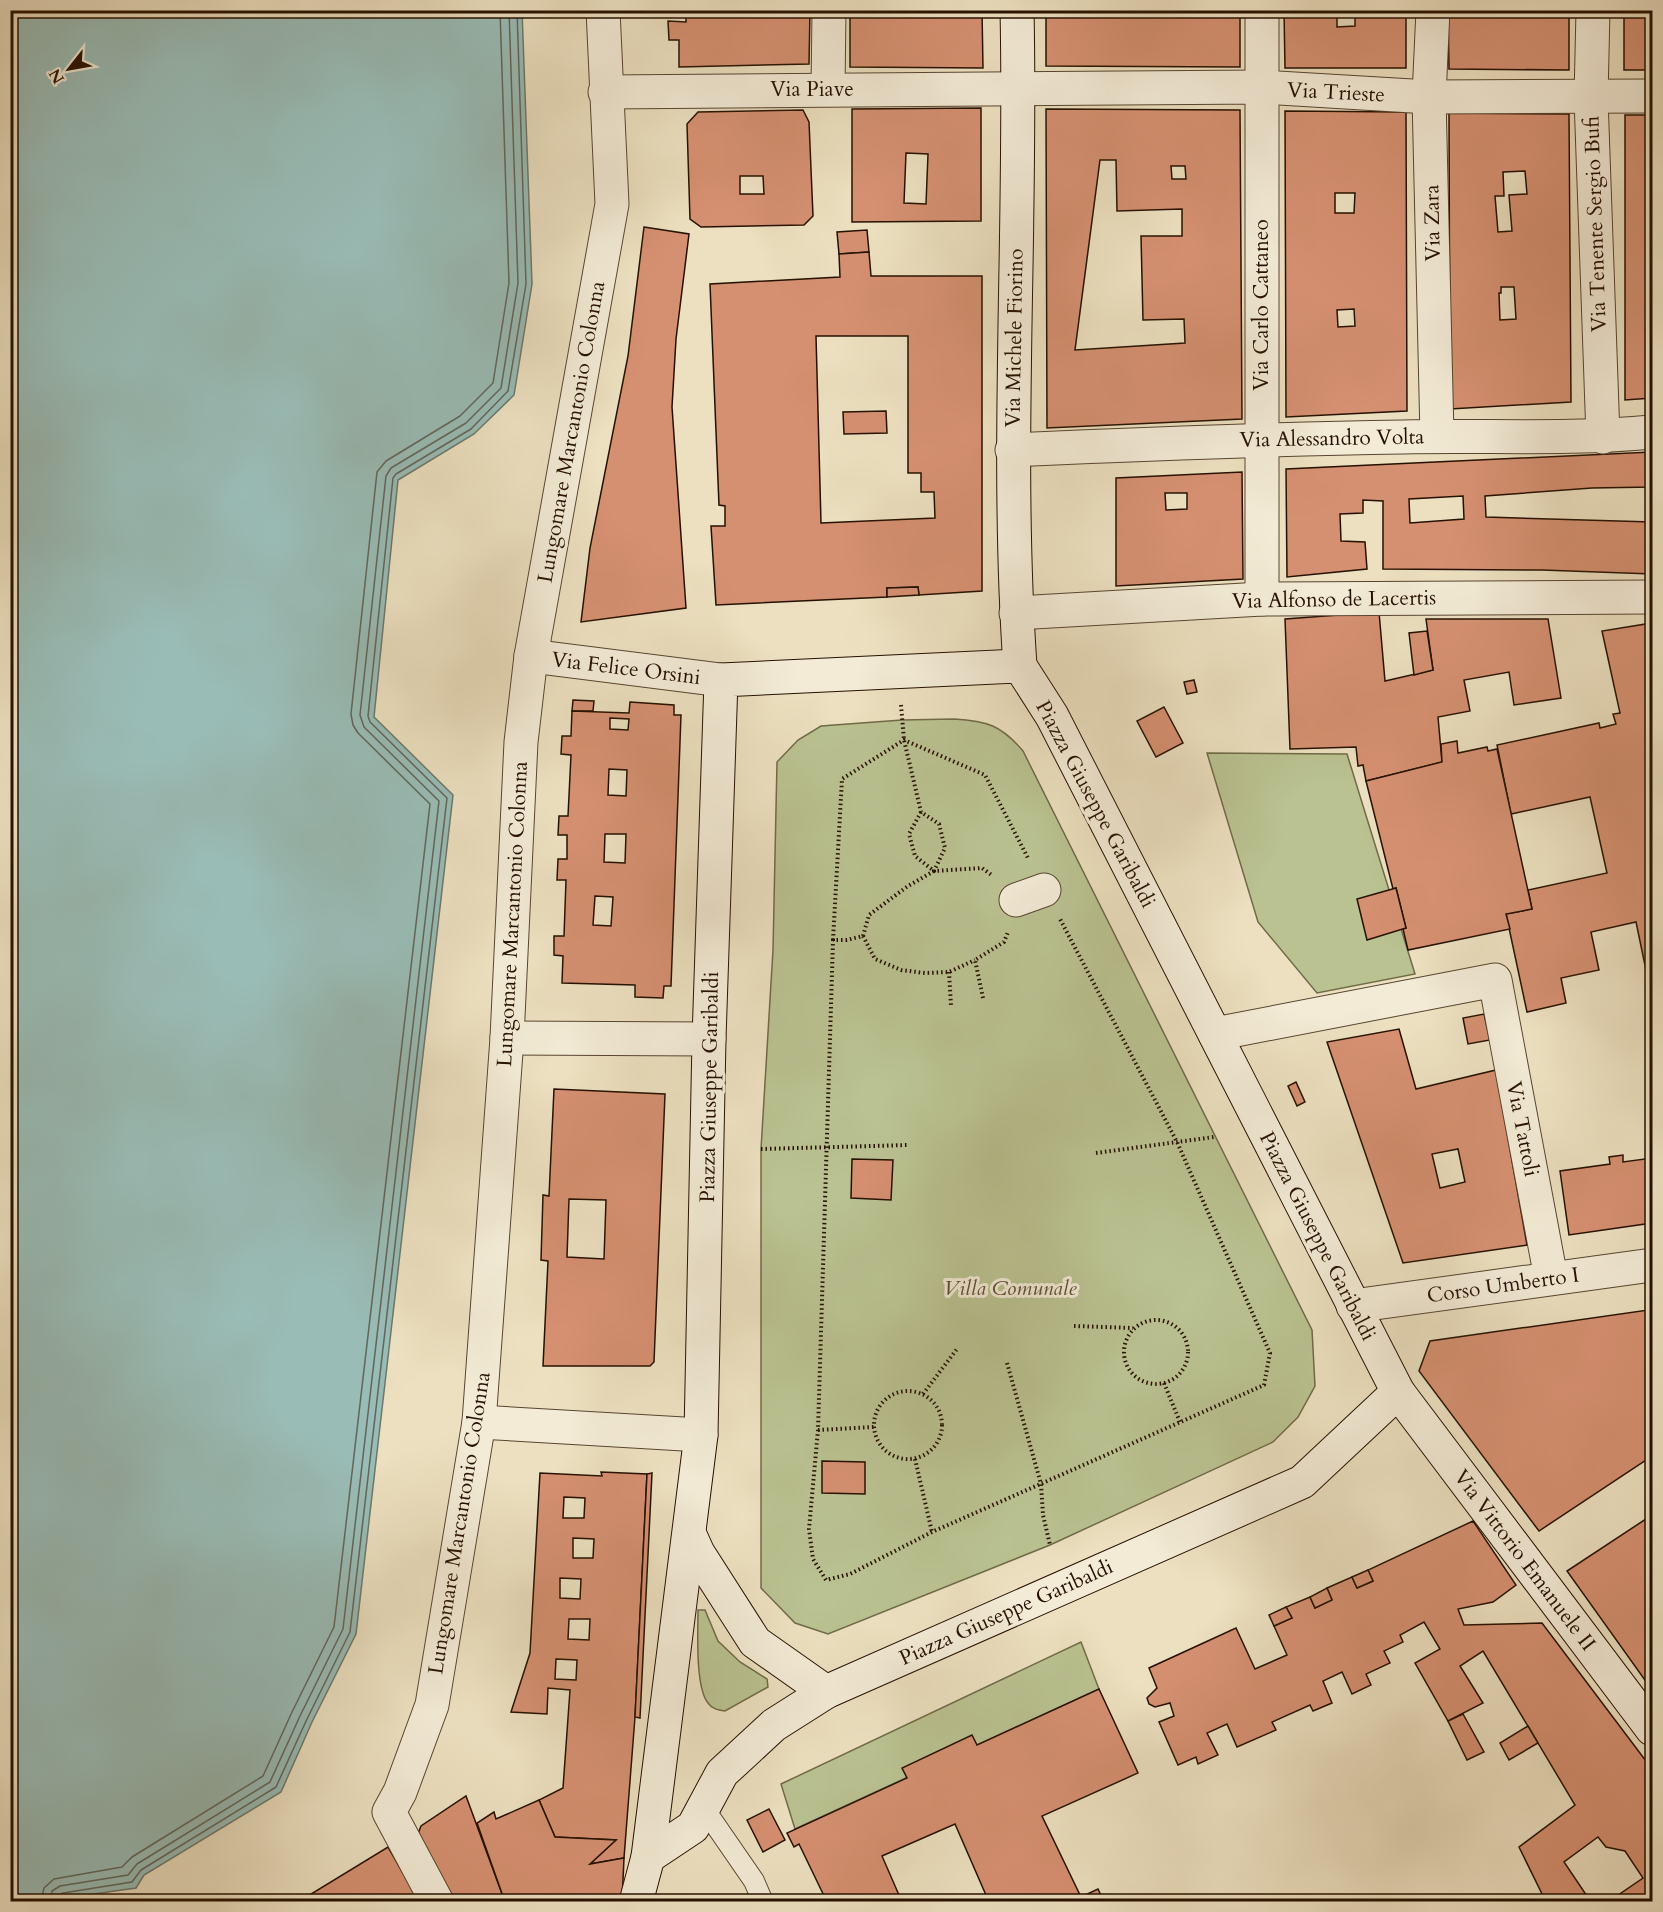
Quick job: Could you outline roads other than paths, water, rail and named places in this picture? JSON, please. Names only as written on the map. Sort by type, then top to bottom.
[{"type":"street","name":"Lungomare Marcantonio Colonna","points":[[437,1902],[389,1812],[400,1792],[432,1705],[479,1422],[507,1038],[521,742],[531,656],[612,204],[605,92],[603,10]]},
{"type":"street","points":[[828,89],[829,10]]},
{"type":"street","name":"Via Michele Fiorino","points":[[1017,10],[1019,89],[1012,450],[1016,613],[1020,666]]},
{"type":"street","name":"Via Carlo Cattaneo","points":[[1262,10],[1262,599]]},
{"type":"street","name":"Via Zara","points":[[1433,10],[1429,97],[1437,436]]},
{"type":"street","name":"Via Tenente Sergio Bufi","points":[[1593,10],[1591,98],[1603,437]]},
{"type":"street","name":"Via Trieste","points":[[1019,89],[1261,87],[1429,97],[1653,96]]},
{"type":"street","name":"Via Piave","points":[[605,92],[1019,89]]},
{"type":"street","name":"Via Alessandro Volta","points":[[1012,450],[1261,439],[1437,436],[1603,437],[1653,432]]},
{"type":"street","name":"Via Alfonso de Lacertis","points":[[1016,613],[1262,599],[1653,597]]},
{"type":"street","name":"Via Felice Orsini","points":[[531,656],[721,680]]},
{"type":"street","points":[[721,680],[1020,666]]},
{"type":"street","name":"Piazza Giuseppe Garibaldi","points":[[648,1857],[693,1827],[722,1773],[774,1725],[826,1692],[1302,1482],[1398,1392],[1052,716],[1020,666]]},
{"type":"street","name":"Piazza Giuseppe Garibaldi","points":[[648,1857],[701,1435],[709,1039],[721,680]]},
{"type":"street","name":"Via Tattoli","points":[[1215,1034],[1495,980],[1551,1278]]},
{"type":"street","points":[[507,1038],[709,1039]]},
{"type":"street","name":"Corso Umberto I","points":[[1353,1306],[1653,1265]]},
{"type":"street","name":"Via Vittorio Emanuele II","points":[[1398,1392],[1653,1729]]},
{"type":"street","points":[[479,1422],[701,1435]]},
{"type":"street","points":[[690,1535],[698,1553],[755,1642],[826,1692]]},
{"type":"street","points":[[636,1902],[648,1857]]},
{"type":"lane","points":[[703,1807],[754,1881],[763,1902]]},
{"type":"water","points":[[11,10],[522,11],[532,284],[514,395],[474,434],[398,480],[374,717],[453,795],[356,1634],[312,1722],[281,1792],[144,1875],[136,1888],[44,1901],[10,1901]]},
{"type":"park label","name":"Villa Comunale","points":[[1010,1288]]}]
